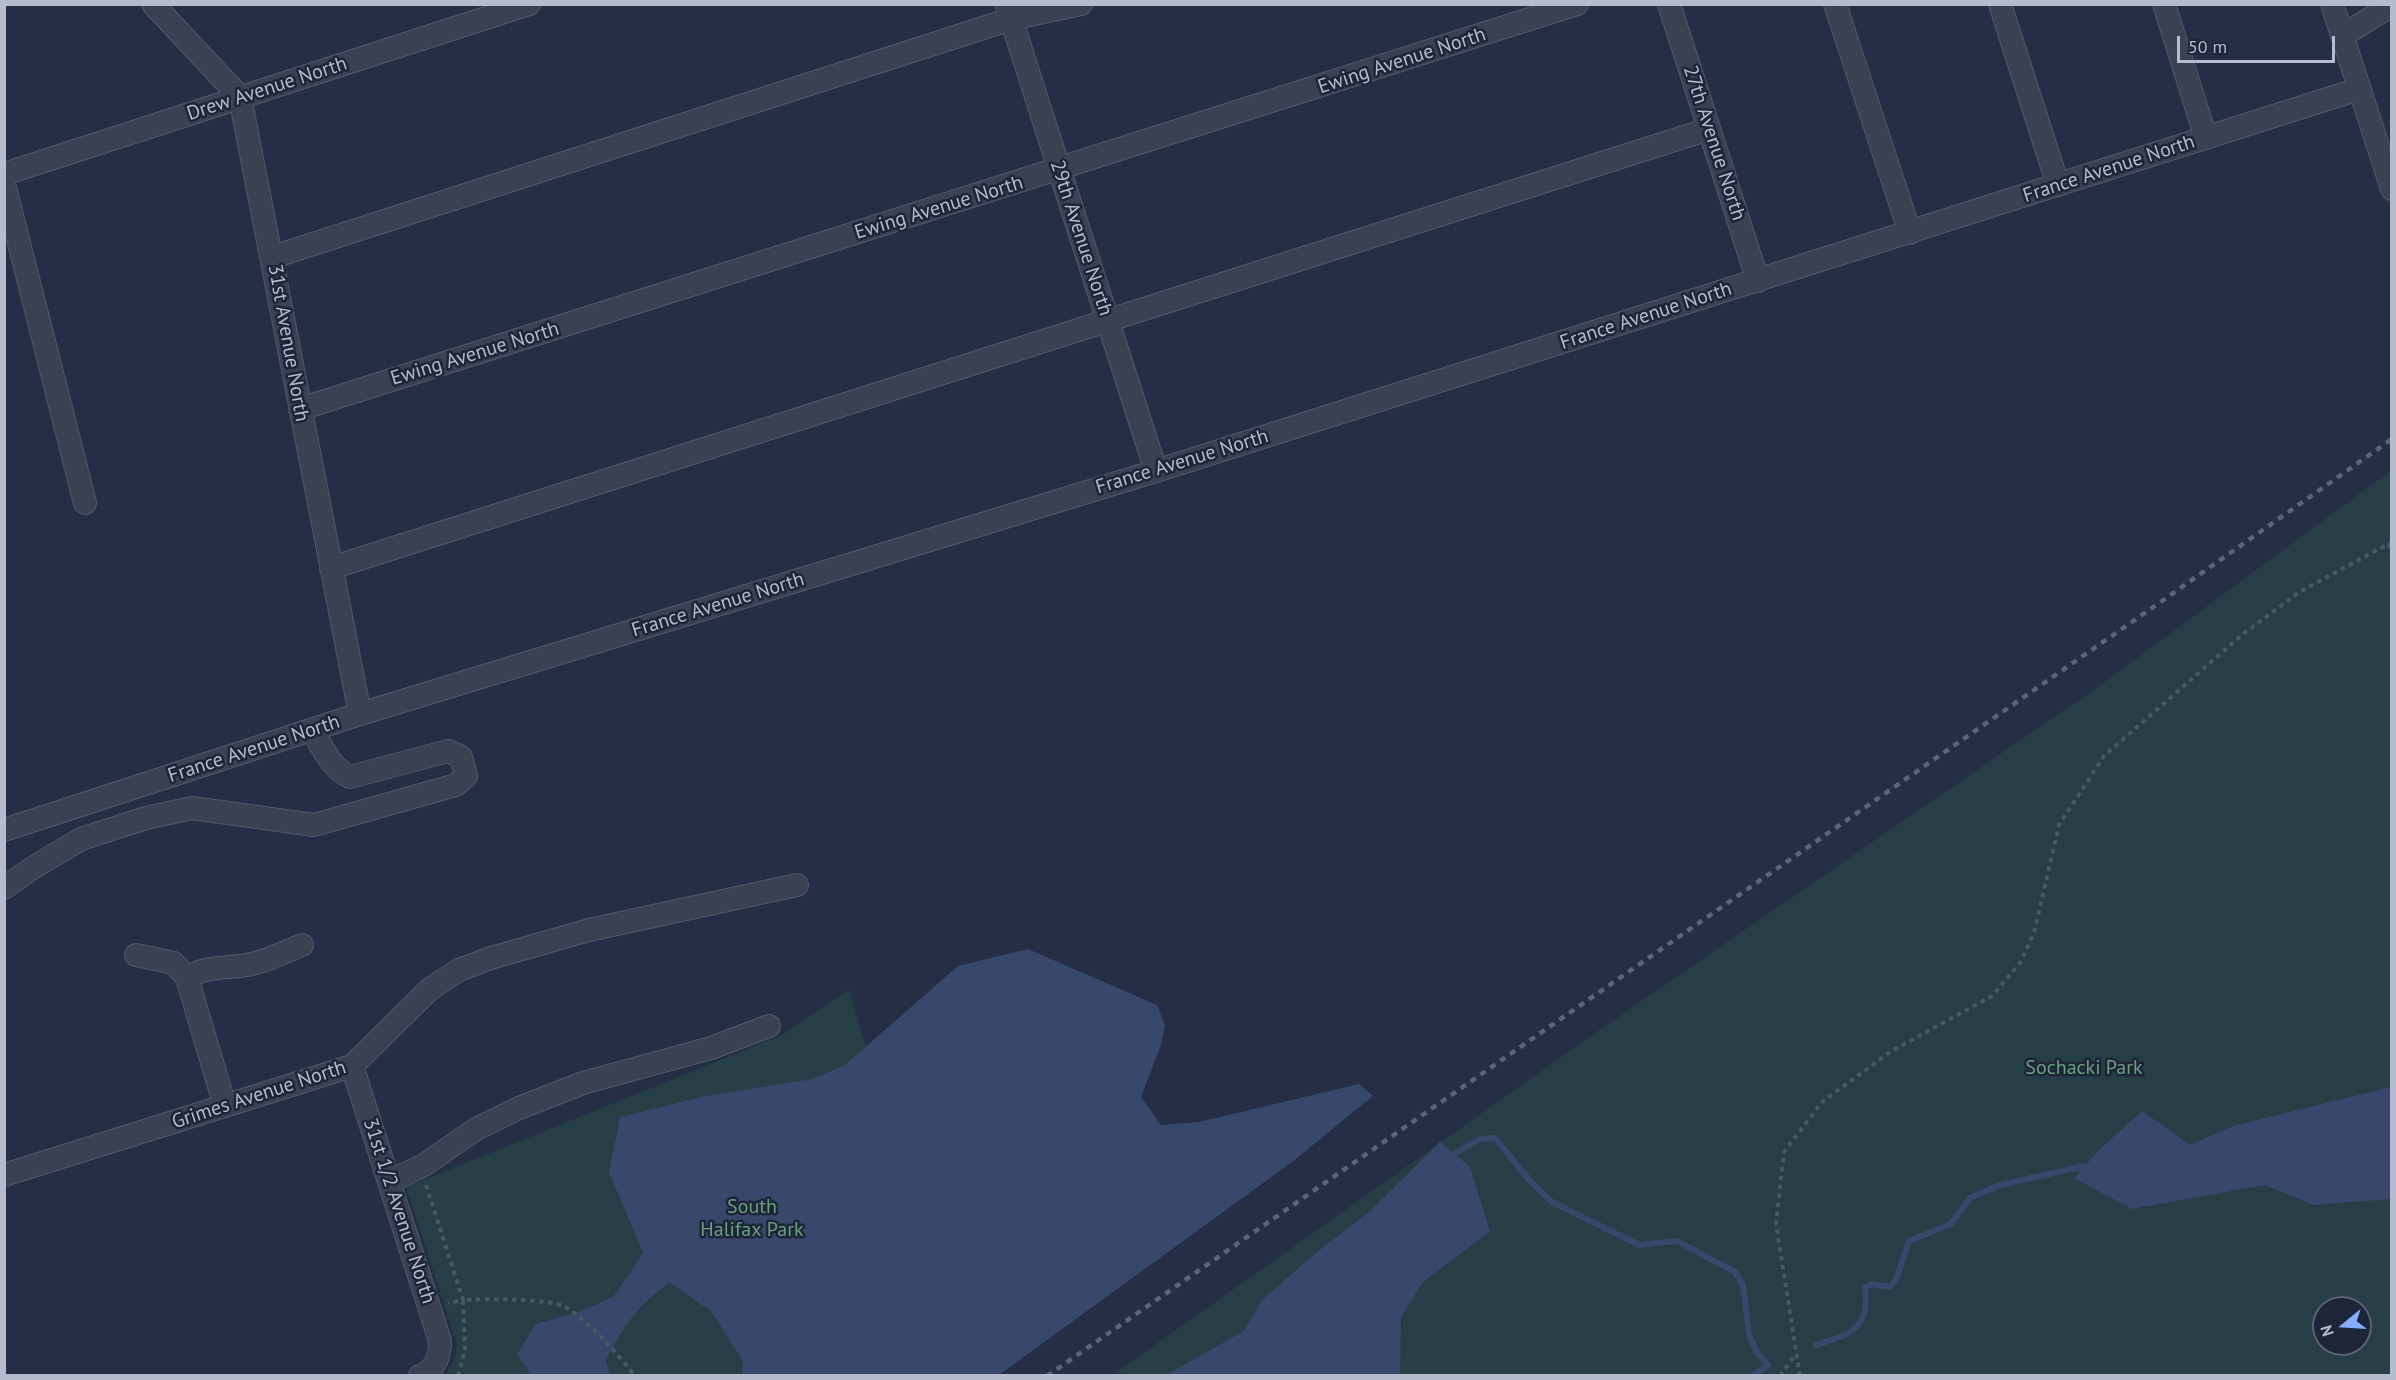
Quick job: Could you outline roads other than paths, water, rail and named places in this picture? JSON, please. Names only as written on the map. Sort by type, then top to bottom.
[{"type":"street","points":[[153,4],[240,97]]},
{"type":"street","name":"Drew Avenue North","points":[[4,174],[529,4]]},
{"type":"street","points":[[273,257],[1009,12],[1081,4]]},
{"type":"street","name":"Ewing Avenue North","points":[[300,410],[1577,4]]},
{"type":"street","name":"27th Avenue North","points":[[1669,4],[1758,281]]},
{"type":"street","points":[[1835,4],[1910,233]]},
{"type":"street","points":[[2000,4],[2058,185]]},
{"type":"street","points":[[2164,4],[2206,138]]},
{"type":"street","points":[[2332,4],[2390,179]]},
{"type":"street","points":[[2342,36],[2391,5]]},
{"type":"street","name":"29th Avenue North","points":[[1009,12],[1156,471]]},
{"type":"street","name":"France Avenue North","points":[[4,831],[360,714],[1156,471],[2359,89]]},
{"type":"street","name":"31st Avenue North","points":[[240,97],[273,257],[300,410],[360,714]]},
{"type":"street","points":[[331,568],[1709,129]]},
{"type":"street","points":[[4,184],[85,503]]},
{"type":"street","points":[[4,888],[81,839],[146,818],[192,808],[314,825],[456,785],[466,776],[460,757],[448,751],[350,777],[339,771],[330,761],[312,730]]},
{"type":"street","name":"Grimes Avenue North","points":[[4,1175],[352,1066],[402,1014],[430,989],[459,970],[568,935],[797,885]]},
{"type":"street","points":[[187,978],[218,968],[251,964],[302,945]]},
{"type":"street","points":[[136,955],[174,963],[187,978],[225,1106]]},
{"type":"street","points":[[389,1182],[420,1167],[476,1130],[519,1108],[583,1083],[690,1054],[769,1026]]},
{"type":"street","name":"31st 1/2 Avenue North","points":[[352,1066],[440,1341],[440,1356],[427,1374],[420,1376]]},
{"type":"water","points":[[1028,949],[1157,1005],[1165,1025],[1161,1045],[1141,1097],[1161,1125],[1199,1122],[1359,1084],[1373,1096],[1292,1162],[999,1375],[742,1375],[743,1361],[711,1311],[670,1283],[640,1308],[625,1326],[606,1360],[610,1375],[531,1375],[517,1354],[536,1324],[582,1311],[614,1296],[643,1253],[609,1172],[620,1117],[701,1097],[812,1079],[845,1065],[958,966]]},
{"type":"water","points":[[2391,1087],[2391,1199],[2313,1205],[2265,1185],[2132,1209],[2074,1178],[2099,1150],[2142,1111],[2190,1145],[2233,1126]]},
{"type":"water","points":[[1440,1142],[1470,1167],[1490,1231],[1423,1282],[1401,1317],[1400,1375],[1166,1375],[1244,1331],[1262,1300],[1312,1256],[1369,1212]]},
{"type":"waterway","points":[[1454,1154],[1480,1139],[1495,1138],[1531,1182],[1552,1202],[1639,1245],[1677,1241],[1735,1272],[1743,1285],[1749,1334],[1757,1353],[1768,1365],[1752,1376]]},
{"type":"waterway","points":[[1816,1345],[1856,1328],[1865,1313],[1865,1288],[1871,1284],[1890,1287],[1896,1280],[1909,1241],[1951,1224],[1970,1198],[2000,1185],[2085,1166]]},
{"type":"railway","points":[[1047,1376],[2392,439]]},
{"type":"park label","name":"Sochacki Park","points":[[2084,1068]]},
{"type":"park label","name":"South Halifax Park","points":[[752,1218]]}]
